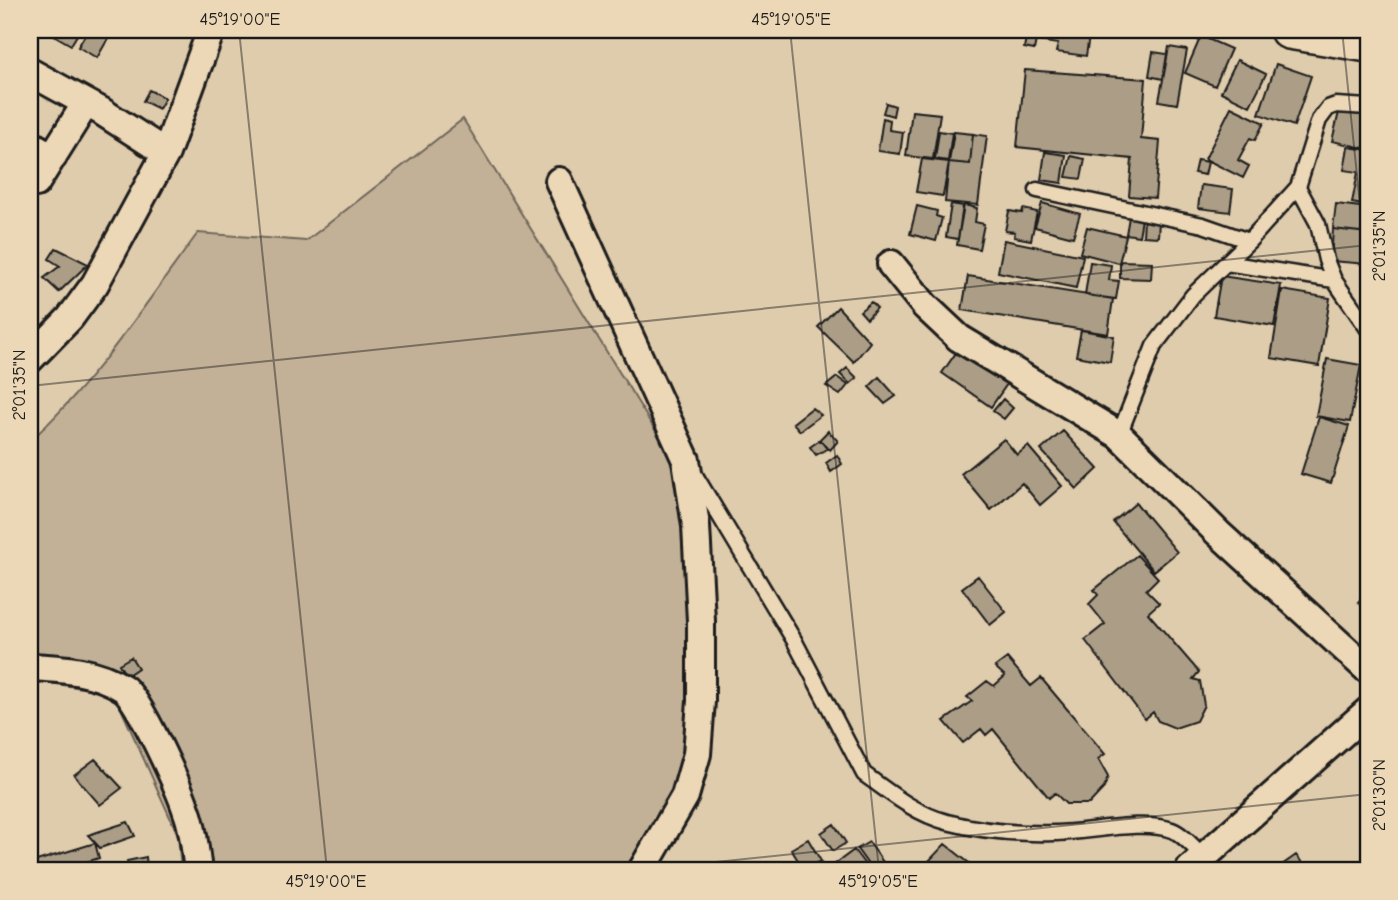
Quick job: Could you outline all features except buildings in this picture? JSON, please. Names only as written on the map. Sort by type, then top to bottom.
[{"type":"main road","points":[[1289,30],[1368,43]]},
{"type":"street","points":[[30,359],[70,318],[95,284],[166,153],[211,30]]},
{"type":"street","points":[[30,72],[166,153]]},
{"type":"street","points":[[36,183],[41,151],[86,103]]},
{"type":"street","points":[[559,181],[686,460],[696,526],[701,621],[701,701],[697,754],[685,796],[642,870]]},
{"type":"street","points":[[891,264],[925,306],[959,338],[1119,435],[1218,533],[1368,670]]},
{"type":"street","points":[[30,667],[93,674],[126,689],[150,727],[188,814],[198,870]]},
{"type":"street","points":[[1203,866],[1368,711]]},
{"type":"lane","points":[[1119,435],[1154,346],[1193,295],[1249,241],[1298,187],[1319,120],[1328,108],[1336,105],[1368,107]]},
{"type":"lane","points":[[1298,187],[1318,224],[1326,260],[1334,280],[1368,329]]},
{"type":"lane","points":[[1037,190],[1203,225],[1249,241]]},
{"type":"lane","points":[[1226,263],[1334,280]]},
{"type":"lane","points":[[686,460],[794,640],[864,774],[908,806],[946,822],[1008,832],[1056,834],[1104,827],[1174,830],[1203,866]]},
{"type":"shaded area","points":[[463,119],[684,477],[692,768],[624,870],[181,870],[178,835],[114,693],[30,680],[30,441],[98,368],[198,233],[306,241]]}]
